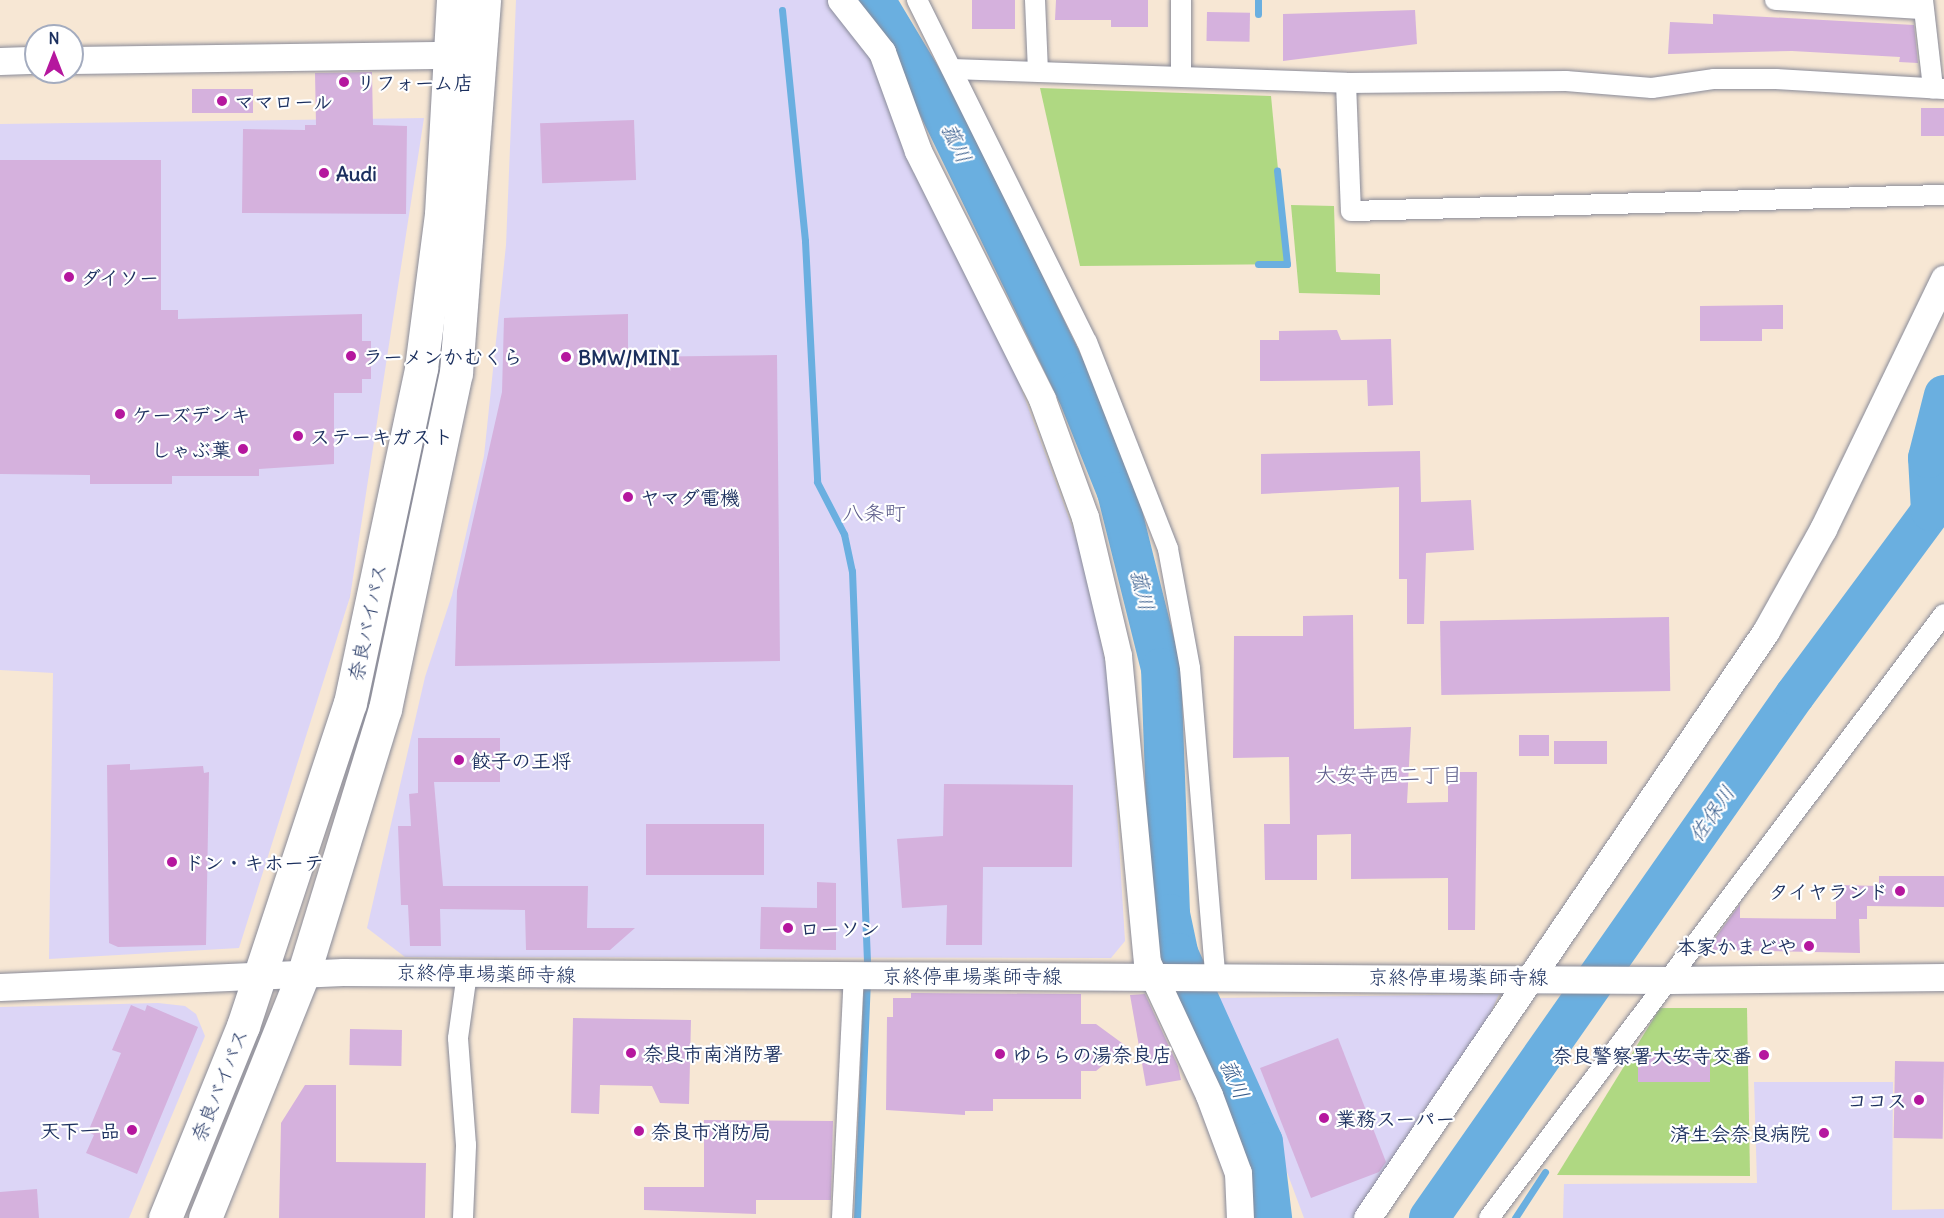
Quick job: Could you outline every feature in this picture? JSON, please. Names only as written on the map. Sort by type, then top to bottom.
[{"type":"highway","name":"奈良バイパス","points":[[165,1218],[262,974],[350,704],[421,368],[441,214],[453,55],[453,0]]},
{"type":"highway","name":"奈良バイパス","points":[[205,1218],[304,972],[385,709],[456,374],[484,0]]},
{"type":"street","points":[[841,0],[882,52],[918,150],[1042,399],[1085,517],[1118,656],[1147,962],[1161,975],[1238,1173],[1240,1218]]},
{"type":"street","points":[[917,0],[1087,342],[1168,549],[1190,668],[1211,975]]},
{"type":"street","points":[[1035,0],[1038,71]]},
{"type":"street","points":[[1181,0],[1181,74]]},
{"type":"street","points":[[952,69],[1181,74],[1346,83],[1566,81],[1652,88],[1714,79],[1939,89],[1923,4],[1775,0]]},
{"type":"street","points":[[84,60],[453,55]]},
{"type":"street","points":[[0,61],[24,60]]},
{"type":"street","points":[[1346,83],[1351,211],[1944,195]]},
{"type":"street","points":[[1367,1218],[1540,976],[1766,631],[1823,530],[1944,279]]},
{"type":"street","points":[[1489,1218],[1660,980],[1944,614]]},
{"type":"street","name":"京終停車場薬師寺線","points":[[0,987],[304,972],[1540,976],[1660,980],[1944,977]]},
{"type":"street","points":[[463,1218],[466,1144],[458,1038],[466,974]]},
{"type":"street","points":[[842,1218],[854,975]]},
{"type":"shaded area","points":[[516,0],[832,0],[862,41],[1018,380],[1085,562],[1109,681],[1125,941],[1111,958],[405,957],[367,928],[425,677],[452,595],[484,456],[506,245]]},
{"type":"shaded area","points":[[424,118],[350,597],[239,948],[49,959],[53,673],[0,670],[0,124]]},
{"type":"shaded area","points":[[1499,994],[1486,1024],[1358,1218],[1304,1218],[1259,1097],[1213,998]]},
{"type":"shaded area","points":[[158,1003],[185,1006],[196,1014],[205,1036],[129,1218],[0,1218],[0,1007]]},
{"type":"shaded area","name":"済生会奈良病院","points":[[1754,1082],[1893,1082],[1892,1210],[1944,1209],[1944,1218],[1563,1218],[1564,1184],[1757,1183]]},
{"type":"green space","points":[[1040,88],[1271,96],[1287,264],[1080,266]]},
{"type":"green space","points":[[1291,205],[1334,206],[1336,272],[1380,274],[1380,295],[1299,293]]},
{"type":"green space","points":[[1660,1008],[1747,1008],[1750,1176],[1557,1175]]},
{"type":"building","points":[[972,0],[1015,0],[1015,29],[972,29]]},
{"type":"building","points":[[1056,0],[1148,0],[1148,27],[1111,27],[1111,20],[1055,20]]},
{"type":"building","points":[[1415,10],[1417,44],[1283,61],[1283,14]]},
{"type":"building","points":[[1207,12],[1250,13],[1249,42],[1206,41]]},
{"type":"building","points":[[1713,14],[1914,25],[1918,63],[1899,62],[1900,57],[1792,51],[1668,54],[1670,22],[1713,24]]},
{"type":"building","name":"Audi","points":[[372,72],[373,125],[407,126],[406,214],[242,213],[243,129],[305,130],[305,125],[316,125],[315,73]]},
{"type":"building","name":"ママロール","points":[[192,89],[253,89],[253,113],[192,113]]},
{"type":"building","points":[[1921,108],[1944,108],[1944,136],[1921,136]]},
{"type":"building","points":[[634,120],[636,180],[542,183],[540,123]]},
{"type":"building","points":[[0,160],[161,160],[161,310],[178,310],[178,319],[362,314],[362,341],[371,341],[371,379],[362,379],[362,393],[334,393],[334,464],[259,469],[259,476],[172,476],[172,484],[90,484],[90,475],[0,474]]},
{"type":"building","points":[[1783,305],[1783,329],[1762,329],[1762,341],[1700,341],[1700,306]]},
{"type":"building","name":"ヤマダ電機","points":[[628,314],[628,357],[777,355],[780,661],[455,666],[457,591],[502,392],[504,318]]},
{"type":"building","points":[[1337,330],[1341,340],[1391,339],[1393,405],[1368,406],[1367,380],[1260,381],[1260,340],[1279,340],[1279,331]]},
{"type":"building","points":[[1420,451],[1421,502],[1471,500],[1474,550],[1426,553],[1424,624],[1407,624],[1407,579],[1399,579],[1399,487],[1261,494],[1261,454]]},
{"type":"building","points":[[1353,615],[1354,729],[1411,727],[1407,803],[1448,802],[1448,772],[1477,772],[1475,930],[1448,930],[1448,878],[1351,879],[1351,834],[1317,835],[1317,880],[1265,880],[1264,824],[1290,824],[1289,757],[1233,758],[1234,636],[1303,636],[1303,616]]},
{"type":"building","points":[[1669,617],[1670,691],[1441,695],[1440,621]]},
{"type":"building","points":[[1519,735],[1549,735],[1549,756],[1519,756]]},
{"type":"building","points":[[418,738],[500,738],[500,782],[434,782],[443,886],[588,886],[587,928],[635,928],[610,950],[526,950],[525,910],[440,909],[441,946],[410,946],[408,905],[401,905],[398,826],[411,826],[409,794],[418,793]]},
{"type":"building","points":[[1554,741],[1607,741],[1607,764],[1554,764]]},
{"type":"building","points":[[130,764],[130,770],[203,766],[204,773],[209,772],[206,945],[118,947],[109,943],[107,765]]},
{"type":"building","points":[[944,784],[1073,785],[1072,867],[983,867],[982,945],[946,945],[947,905],[902,908],[897,839],[943,836]]},
{"type":"building","points":[[646,824],[764,824],[764,875],[646,875]]},
{"type":"building","points":[[1879,876],[1944,876],[1944,907],[1867,906],[1867,919],[1859,919],[1860,953],[1713,950],[1713,941],[1740,904],[1740,918],[1836,919],[1836,885],[1879,886]]},
{"type":"building","name":"ローソン","points":[[817,882],[836,883],[836,950],[760,949],[761,907],[817,908]]},
{"type":"building","name":"ゆららの湯奈良店","points":[[911,993],[1081,994],[1081,1024],[1096,1024],[1126,1046],[1096,1071],[1081,1071],[1081,1099],[993,1099],[993,1111],[965,1111],[965,1115],[886,1110],[887,1017],[893,1017],[893,998],[911,998]]},
{"type":"building","points":[[1145,994],[1178,1066],[1181,1080],[1146,1086],[1130,995]]},
{"type":"building","points":[[131,1005],[145,1011],[147,1005],[198,1027],[137,1174],[86,1153],[94,1135],[88,1132],[121,1053],[112,1050]]},
{"type":"building","name":"奈良市南消防署","points":[[573,1018],[691,1020],[689,1104],[660,1103],[652,1086],[600,1085],[599,1114],[571,1113]]},
{"type":"building","points":[[350,1029],[402,1030],[401,1066],[349,1065]]},
{"type":"building","name":"業務スーパー","points":[[1338,1038],[1386,1162],[1379,1172],[1311,1198],[1260,1068]]},
{"type":"building","points":[[1638,1052],[1710,1052],[1710,1082],[1638,1082]]},
{"type":"building","name":"ココス","points":[[1895,1061],[1944,1062],[1943,1139],[1894,1138]]},
{"type":"building","points":[[305,1085],[336,1085],[336,1162],[426,1163],[425,1218],[279,1218],[281,1123]]},
{"type":"building","points":[[704,1120],[833,1121],[831,1200],[756,1200],[756,1214],[644,1210],[644,1187],[704,1187]]},
{"type":"building","points":[[37,1189],[39,1218],[0,1218],[0,1192]]},
{"type":"waterway","name":"菰川","points":[[875,0],[934,98],[1077,392],[1117,492],[1161,668],[1170,914],[1178,953],[1263,1142],[1272,1218]]},
{"type":"waterway","points":[[1258,0],[1258,14]]},
{"type":"waterway","points":[[782,10],[805,241],[817,482],[844,534],[852,571],[867,970]]},
{"type":"waterway","points":[[1258,264],[1287,264],[1277,171]]},
{"type":"waterway","name":"佐保川","points":[[1429,1218],[1795,695],[1931,511],[1928,458],[1944,395]]},
{"type":"waterway","points":[[857,1218],[867,981]]},
{"type":"waterway","points":[[1515,1218],[1545,1172]]},
{"type":"place","name":"リフォーム店","points":[[344,82]]},
{"type":"place","name":"ママロール","points":[[222,101]]},
{"type":"place","name":"Audi","points":[[324,173]]},
{"type":"place","name":"ダイソー","points":[[69,277]]},
{"type":"place","name":"ラーメンかむくら","points":[[351,356]]},
{"type":"place","name":"BMW/MINI","points":[[566,357]]},
{"type":"place","name":"ケーズデンキ","points":[[120,414]]},
{"type":"place","name":"ステーキガスト","points":[[298,436]]},
{"type":"place","name":"しゃぶ葉","points":[[243,449]]},
{"type":"place","name":"ヤマダ電機","points":[[628,497]]},
{"type":"place","name":"餃子の王将","points":[[459,760]]},
{"type":"place","name":"ドン・キホーテ","points":[[172,862]]},
{"type":"place","name":"タイヤランド","points":[[1900,891]]},
{"type":"place","name":"ローソン","points":[[788,928]]},
{"type":"place","name":"本家かまどや","points":[[1809,946]]},
{"type":"place","name":"奈良市南消防署","points":[[631,1053]]},
{"type":"place","name":"ゆららの湯奈良店","points":[[1000,1054]]},
{"type":"place","name":"奈良警察署大安寺交番","points":[[1764,1055]]},
{"type":"place","name":"ココス","points":[[1919,1100]]},
{"type":"place","name":"業務スーパー","points":[[1324,1118]]},
{"type":"place","name":"天下一品","points":[[132,1130]]},
{"type":"place","name":"奈良市消防局","points":[[639,1131]]},
{"type":"place","name":"済生会奈良病院","points":[[1824,1133]]},
{"type":"district","name":"八条町","points":[[874,513]]},
{"type":"district","name":"大安寺西二丁目","points":[[1389,775]]}]
